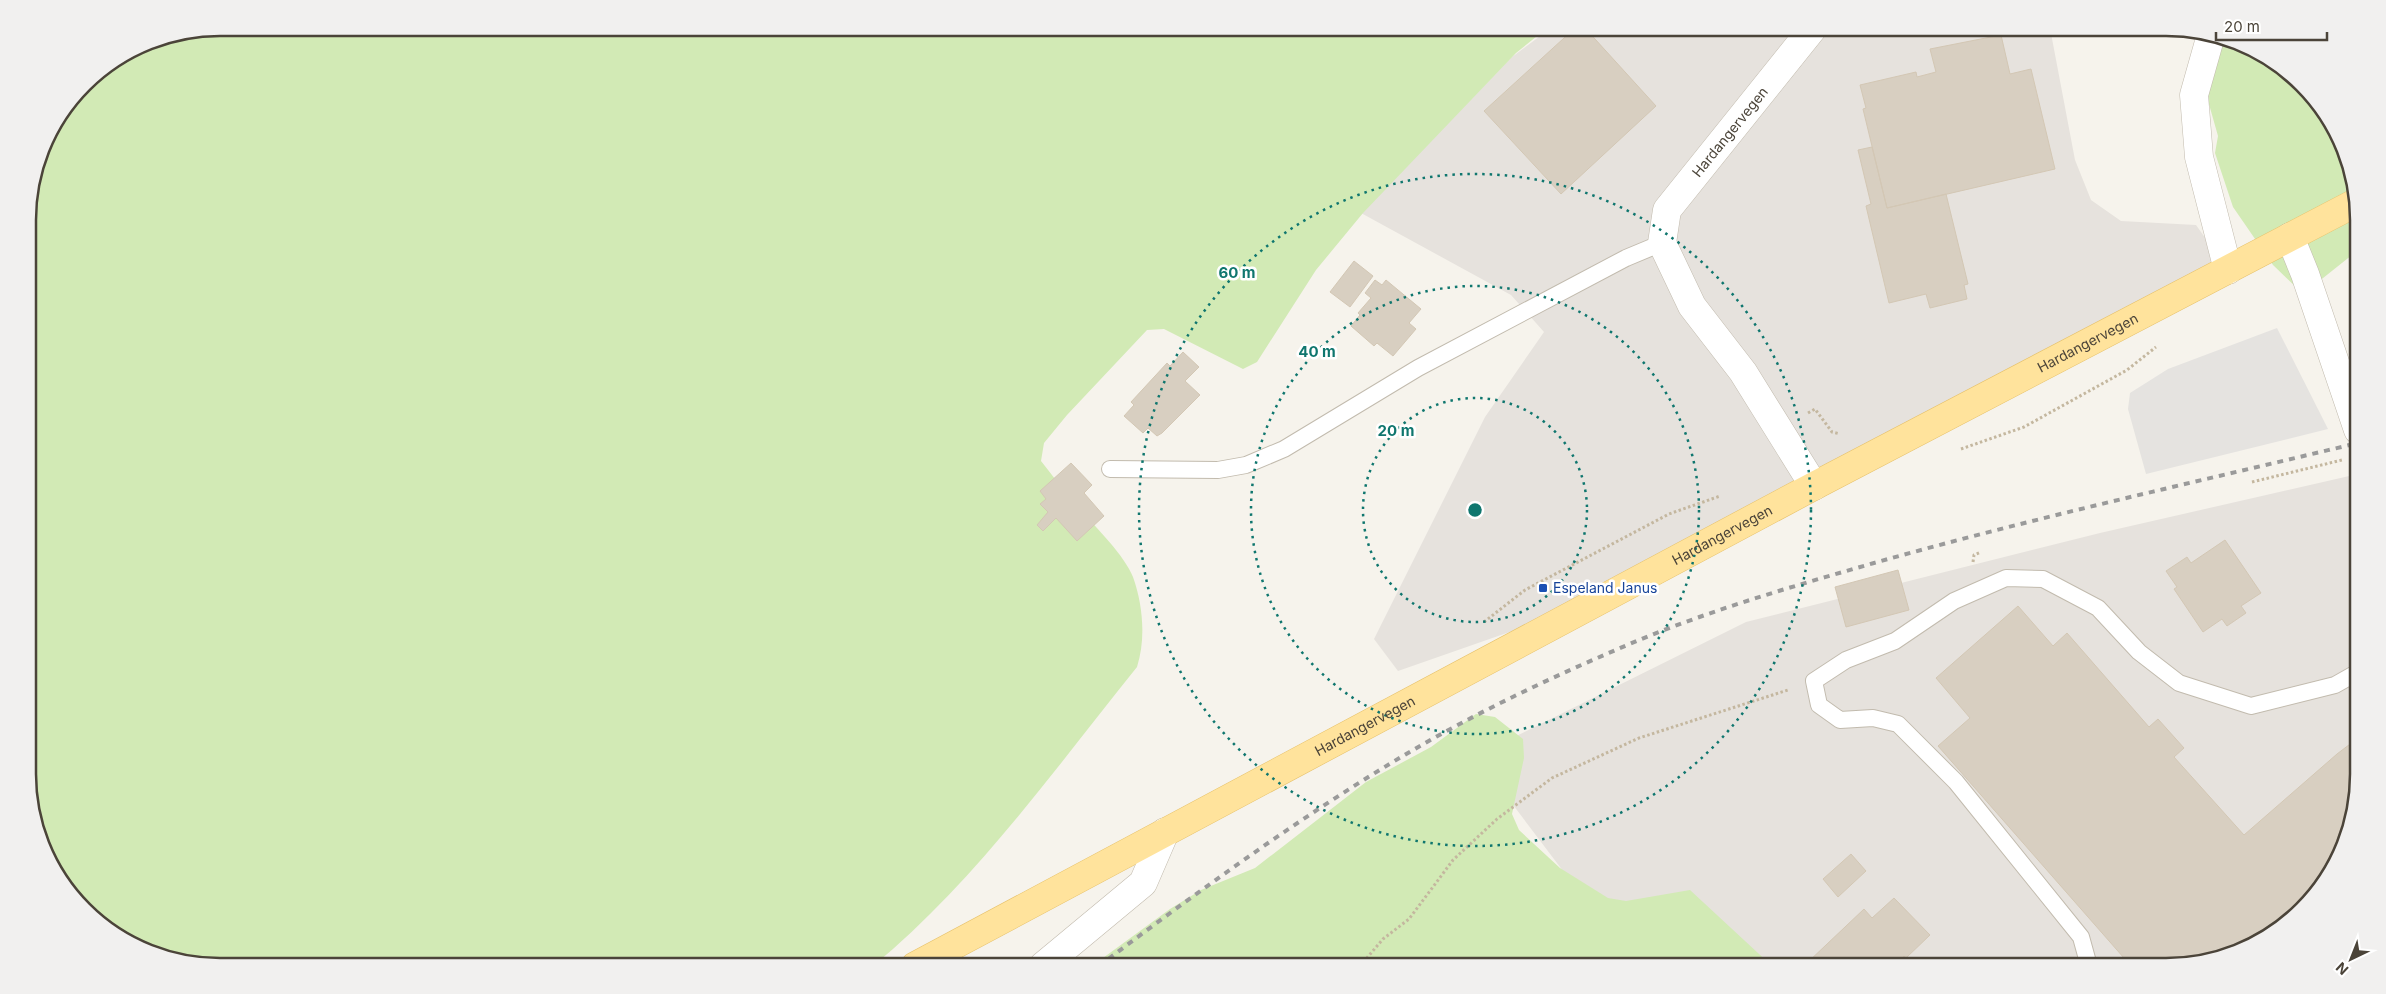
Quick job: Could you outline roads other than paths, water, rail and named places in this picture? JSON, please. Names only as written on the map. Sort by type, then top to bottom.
[{"type":"main road","name":"Hardangervegen","points":[[930,958],[1814,486],[2349,206]]},
{"type":"street","name":"Hardangervegen","points":[[1662,242],[1667,210],[1807,36]]},
{"type":"street","points":[[2209,42],[2194,95],[2199,157],[2228,270]]},
{"type":"street","points":[[2290,237],[2305,274],[2350,406]]},
{"type":"street","points":[[1662,242],[1692,306],[1743,372],[1814,486]]},
{"type":"street","points":[[1053,958],[1143,883],[1165,832]]},
{"type":"lane","points":[[1110,469],[1218,470],[1246,465],[1284,449],[1418,368],[1626,258],[1662,242]]},
{"type":"lane","points":[[2087,958],[2081,937],[1956,782],[1898,724],[1874,718],[1840,720],[1819,705],[1814,681],[1846,660],[1895,641],[1954,600],[2006,578],[2043,578],[2098,608],[2139,652],[2179,683],[2251,706],[2335,685],[2350,677]]},
{"type":"railway","points":[[1110,958],[1292,826],[1413,750],[1514,696],[1649,636],[1776,592],[1874,563],[1994,531],[2350,445]]},
{"type":"place","name":"Espeland Janus","points":[[1543,588]]}]
